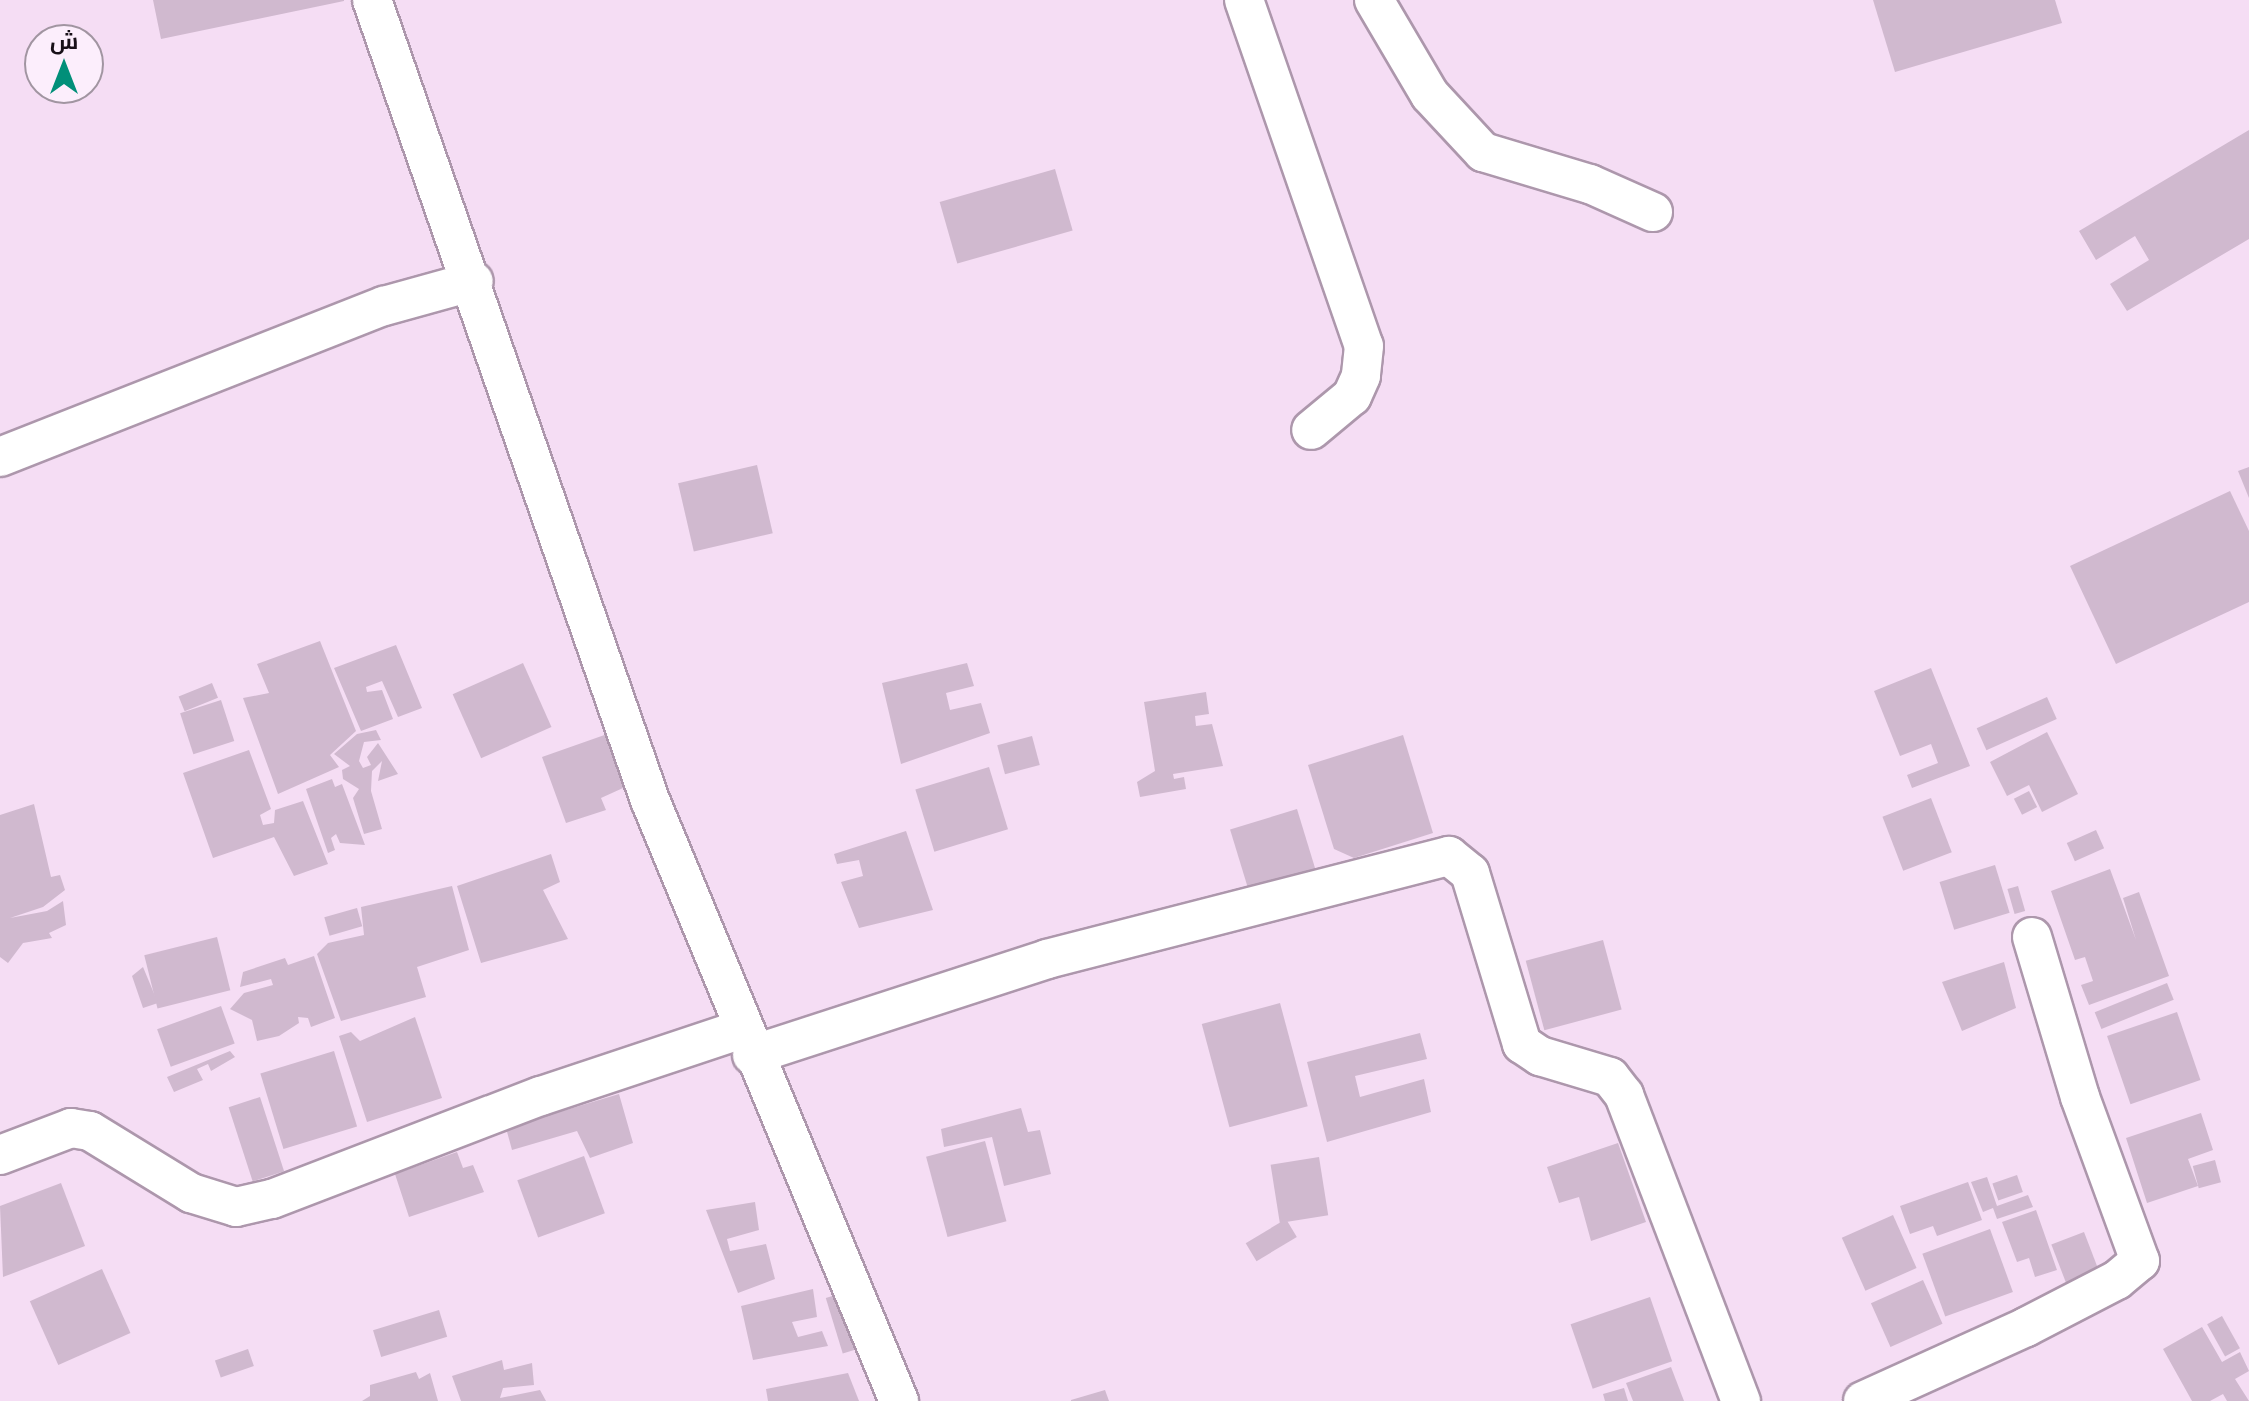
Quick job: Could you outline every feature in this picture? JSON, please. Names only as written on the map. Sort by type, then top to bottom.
[{"type":"street","points":[[372,0],[474,281],[650,800],[747,1042],[882,1351],[899,1401]]},
{"type":"street","points":[[1244,0],[1364,346],[1361,376],[1352,396],[1311,430]]},
{"type":"street","points":[[1374,0],[1430,95],[1483,152],[1590,184],[1653,212]]},
{"type":"street","points":[[0,457],[384,306],[474,281]]},
{"type":"street","points":[[0,1155],[71,1128],[90,1131],[191,1193],[236,1207],[272,1199],[541,1096],[1047,959],[1449,856],[1470,873],[1522,1044],[1540,1056],[1610,1077],[1624,1095],[1741,1401]]},
{"type":"street","points":[[1863,1401],[2026,1327],[2117,1280],[2140,1261],[2080,1097],[2032,937]]},
{"type":"building","points":[[153,0],[344,0],[344,1],[161,39]]},
{"type":"building","points":[[1873,0],[2055,0],[2062,23],[1895,72]]},
{"type":"building","points":[[2249,130],[2249,239],[2127,311],[2110,284],[2149,260],[2135,236],[2096,260],[2079,231]]},
{"type":"building","points":[[1055,169],[1073,231],[957,264],[940,202]]},
{"type":"building","points":[[757,465],[773,533],[694,551],[678,483]]},
{"type":"building","points":[[2249,467],[2249,498],[2238,471]]},
{"type":"building","points":[[2230,491],[2249,531],[2249,602],[2116,664],[2070,566]]},
{"type":"building","points":[[320,641],[356,731],[330,755],[339,767],[278,794],[243,698],[269,693],[257,664]]},
{"type":"building","points":[[396,645],[422,708],[398,717],[382,681],[366,687],[367,692],[382,690],[393,719],[361,731],[334,668]]},
{"type":"building","points":[[523,663],[551,727],[481,758],[453,694]]},
{"type":"building","points":[[967,663],[974,686],[946,693],[950,710],[981,703],[990,733],[901,764],[882,683]]},
{"type":"building","points":[[1931,668],[1970,766],[1912,788],[1907,775],[1938,763],[1931,744],[1900,756],[1874,691]]},
{"type":"building","points":[[212,683],[218,698],[185,711],[179,696]]},
{"type":"building","points":[[1206,692],[1209,714],[1195,716],[1196,726],[1212,724],[1223,766],[1173,774],[1174,779],[1184,777],[1186,789],[1140,797],[1137,782],[1155,771],[1144,702]]},
{"type":"building","points":[[2047,697],[2057,719],[1986,750],[1977,728]]},
{"type":"building","points":[[221,700],[234,741],[193,754],[180,713]]},
{"type":"building","points":[[376,730],[381,740],[364,742],[359,761],[363,768],[371,765],[367,757],[378,743],[398,774],[378,781],[382,761],[372,771],[371,791],[382,829],[364,834],[353,798],[359,789],[343,779],[342,770],[350,766],[334,754],[357,734]]},
{"type":"building","points":[[613,732],[634,783],[601,798],[606,810],[566,823],[542,757]]},
{"type":"building","points":[[2047,732],[2078,794],[2042,812],[2029,785],[2007,796],[1990,762]]},
{"type":"building","points":[[1403,735],[1433,833],[1354,858],[1334,849],[1308,765]]},
{"type":"building","points":[[1032,736],[1040,765],[1005,774],[997,745]]},
{"type":"building","points":[[249,750],[271,809],[260,815],[263,825],[274,823],[275,810],[303,801],[328,864],[294,876],[274,837],[213,858],[183,773]]},
{"type":"building","points":[[989,767],[1008,829],[934,852],[915,790]]},
{"type":"building","points":[[332,779],[335,787],[342,784],[365,845],[340,843],[336,834],[331,838],[335,850],[328,853],[306,789]]},
{"type":"building","points":[[2029,791],[2037,807],[2022,815],[2014,799]]},
{"type":"building","points":[[1931,798],[1952,852],[1903,871],[1882,817]]},
{"type":"building","points":[[34,804],[51,877],[60,875],[65,890],[43,907],[10,918],[47,911],[63,901],[66,925],[49,933],[52,938],[23,943],[8,963],[0,957],[0,815]]},
{"type":"building","points":[[1297,809],[1316,871],[1249,892],[1230,829]]},
{"type":"building","points":[[2096,830],[2104,848],[2075,861],[2067,843]]},
{"type":"building","points":[[906,831],[933,910],[859,928],[841,882],[863,876],[859,860],[837,864],[834,854]]},
{"type":"building","points":[[551,854],[560,882],[543,890],[568,939],[481,963],[457,886]]},
{"type":"building","points":[[1995,865],[2010,913],[1954,930],[1940,882]]},
{"type":"building","points":[[2110,869],[2136,940],[2123,898],[2139,892],[2169,976],[2089,1005],[2081,985],[2093,981],[2085,957],[2075,960],[2051,891]]},
{"type":"building","points":[[452,886],[469,950],[417,967],[426,997],[341,1021],[317,954],[328,943],[364,935],[361,907]]},
{"type":"building","points":[[2018,886],[2025,911],[2015,914],[2007,889]]},
{"type":"building","points":[[357,908],[362,926],[330,936],[324,917]]},
{"type":"building","points":[[217,937],[230,990],[158,1009],[144,955]]},
{"type":"building","points":[[1603,940],[1622,1010],[1544,1030],[1526,961]]},
{"type":"building","points":[[314,956],[335,1018],[311,1027],[308,1018],[298,1017],[299,1023],[279,1036],[257,1041],[252,1020],[230,1009],[244,993],[273,985],[271,979],[240,987],[243,972],[285,958],[288,965]]},
{"type":"building","points":[[2004,962],[2016,1008],[1962,1031],[1942,982]]},
{"type":"building","points":[[143,967],[158,1003],[143,1008],[132,976]]},
{"type":"building","points":[[2167,983],[2174,1000],[2101,1029],[2095,1012]]},
{"type":"building","points":[[1280,1003],[1308,1106],[1229,1127],[1202,1024]]},
{"type":"building","points":[[221,1006],[235,1044],[171,1067],[157,1029]]},
{"type":"building","points":[[2177,1012],[2200,1080],[2130,1104],[2107,1036]]},
{"type":"building","points":[[415,1017],[442,1098],[367,1122],[339,1036],[351,1032],[360,1041]]},
{"type":"building","points":[[1420,1033],[1427,1059],[1355,1076],[1360,1097],[1424,1079],[1431,1112],[1327,1142],[1307,1062]]},
{"type":"building","points":[[230,1051],[235,1057],[211,1071],[208,1064],[197,1069],[203,1080],[174,1092],[167,1077]]},
{"type":"building","points":[[334,1051],[357,1127],[283,1149],[260,1074]]},
{"type":"building","points":[[619,1094],[633,1143],[590,1158],[577,1131],[512,1150],[506,1128]]},
{"type":"building","points":[[260,1097],[284,1171],[253,1181],[229,1107]]},
{"type":"building","points":[[1021,1108],[1028,1132],[1040,1130],[1051,1174],[1004,1186],[992,1137],[944,1147],[941,1129]]},
{"type":"building","points":[[2201,1113],[2213,1150],[2188,1159],[2198,1186],[2147,1203],[2126,1138]]},
{"type":"building","points":[[985,1141],[1006,1221],[948,1237],[926,1157]]},
{"type":"building","points":[[1618,1143],[1646,1222],[1591,1241],[1579,1197],[1559,1203],[1547,1167]]},
{"type":"building","points":[[457,1152],[463,1168],[473,1165],[484,1192],[409,1217],[395,1174]]},
{"type":"building","points":[[584,1156],[605,1213],[538,1238],[517,1180]]},
{"type":"building","points":[[1319,1157],[1328,1215],[1280,1223],[1271,1165]]},
{"type":"building","points":[[2215,1160],[2221,1182],[2199,1188],[2193,1166]]},
{"type":"building","points":[[2017,1175],[2023,1192],[1998,1200],[1992,1183]]},
{"type":"building","points":[[1987,1177],[1997,1206],[2028,1195],[2033,1207],[1997,1219],[1993,1208],[1983,1212],[1971,1182]]},
{"type":"building","points":[[1968,1182],[1982,1220],[1937,1236],[1933,1226],[1910,1234],[1900,1206]]},
{"type":"building","points":[[61,1183],[85,1246],[3,1277],[0,1206]]},
{"type":"building","points":[[755,1202],[759,1230],[727,1239],[730,1251],[766,1244],[775,1279],[738,1293],[706,1210]]},
{"type":"building","points":[[2036,1210],[2057,1270],[2035,1277],[2029,1258],[2017,1262],[2002,1222]]},
{"type":"building","points":[[1893,1215],[1917,1268],[1865,1291],[1842,1238]]},
{"type":"building","points":[[1286,1219],[1297,1237],[1257,1261],[1246,1243]]},
{"type":"building","points":[[1990,1229],[2013,1292],[1945,1317],[1922,1254]]},
{"type":"building","points":[[2084,1232],[2099,1271],[2066,1284],[2051,1245]]},
{"type":"building","points":[[102,1269],[130,1333],[58,1365],[30,1301]]},
{"type":"building","points":[[1923,1280],[1943,1324],[1890,1347],[1871,1303]]},
{"type":"building","points":[[865,1286],[882,1341],[843,1353],[826,1298]]},
{"type":"building","points":[[813,1289],[817,1317],[792,1322],[798,1337],[822,1331],[828,1346],[753,1360],[741,1306]]},
{"type":"building","points":[[1650,1297],[1672,1361],[1593,1389],[1571,1324]]},
{"type":"building","points":[[439,1310],[447,1337],[381,1357],[373,1330]]},
{"type":"building","points":[[2222,1316],[2240,1348],[2225,1357],[2207,1324]]},
{"type":"building","points":[[2202,1327],[2222,1362],[2240,1352],[2249,1371],[2235,1379],[2249,1401],[2227,1401],[2223,1394],[2210,1401],[2192,1401],[2163,1349]]},
{"type":"building","points":[[248,1349],[254,1366],[221,1377],[215,1360]]},
{"type":"building","points":[[502,1360],[504,1370],[532,1363],[534,1385],[503,1388],[500,1398],[540,1390],[546,1401],[461,1401],[452,1376]]},
{"type":"building","points":[[1671,1367],[1684,1401],[1633,1401],[1626,1383]]},
{"type":"building","points":[[416,1372],[419,1379],[430,1373],[438,1401],[362,1401],[370,1396],[370,1385]]},
{"type":"building","points":[[848,1373],[859,1401],[768,1401],[766,1389]]},
{"type":"building","points":[[1624,1388],[1628,1401],[1605,1401],[1603,1394]]},
{"type":"building","points":[[1105,1390],[1109,1401],[1071,1401],[1071,1400]]}]
